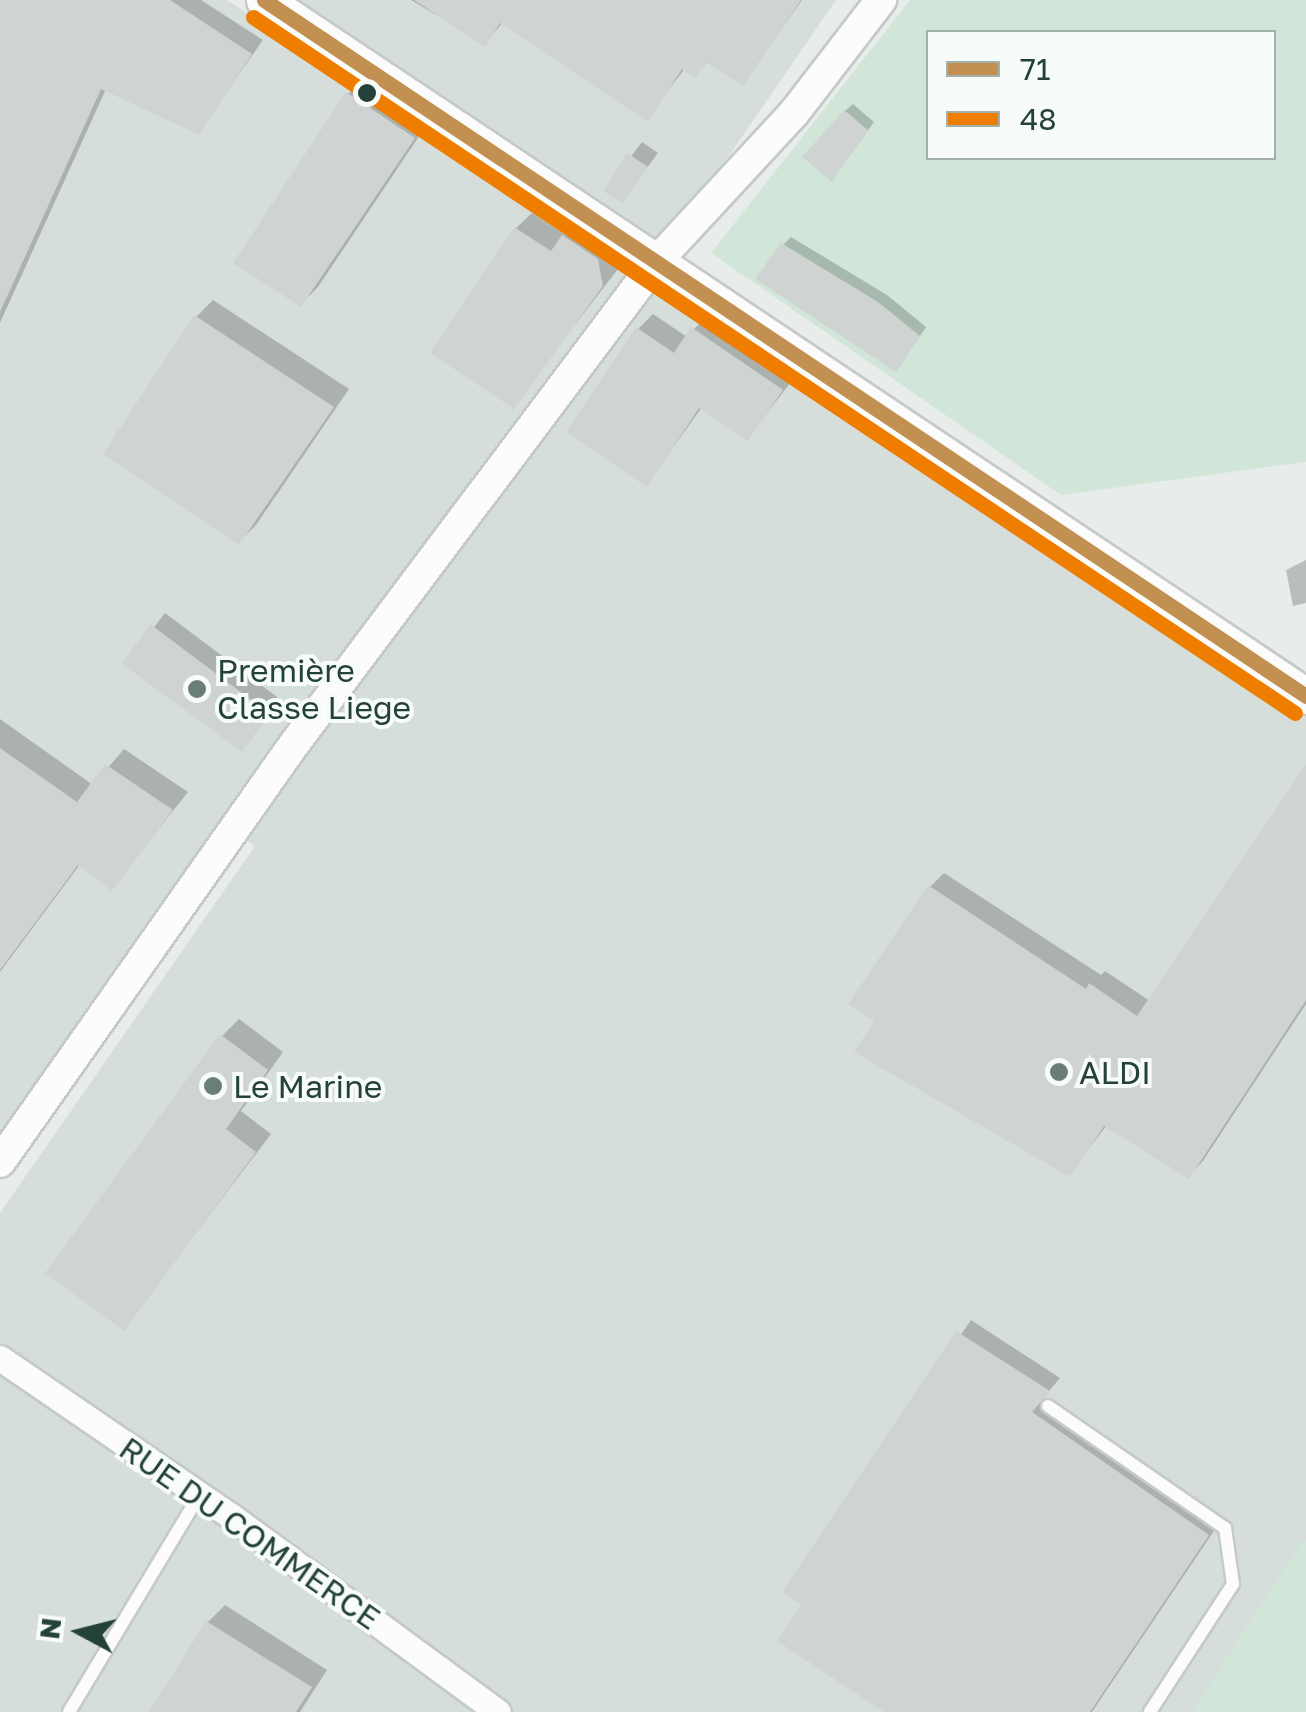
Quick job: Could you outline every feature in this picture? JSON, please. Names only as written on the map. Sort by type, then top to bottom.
[{"type":"main road","points":[[264,0],[1306,696]]},
{"type":"street","points":[[0,1162],[292,747],[656,262],[794,112],[881,0]]},
{"type":"street","name":"RUE DU COMMERCE","points":[[0,1358],[200,1494],[498,1712]]},
{"type":"lane","points":[[1048,1406],[1226,1528],[1233,1584],[1150,1712]]},
{"type":"lane","points":[[69,1712],[200,1494]]},
{"type":"shaded area","points":[[0,0],[227,0],[1306,708],[1306,1712],[0,1712],[0,1213],[255,846],[222,822],[0,1170]]},
{"type":"shaded area","points":[[273,0],[836,0],[656,262]]},
{"type":"green space","points":[[910,0],[1306,0],[1306,462],[1061,495],[711,253]]},
{"type":"green space","points":[[1306,1540],[1306,1712],[1192,1712],[1301,1543]]},
{"type":"building","points":[[0,0],[170,0],[252,54],[199,135],[101,89],[0,312]]},
{"type":"building","points":[[414,0],[801,0],[743,86],[706,62],[695,78],[682,69],[648,122],[500,23],[485,47]]},
{"type":"building","points":[[346,92],[415,138],[301,307],[233,263]]},
{"type":"building","points":[[844,110],[868,130],[832,182],[802,157]]},
{"type":"building","points":[[627,153],[648,167],[623,204],[603,191]]},
{"type":"building","points":[[514,227],[551,251],[562,235],[598,259],[603,286],[514,409],[430,353]]},
{"type":"building","points":[[781,243],[878,302],[920,336],[896,372],[755,279]]},
{"type":"building","points":[[194,315],[334,407],[239,545],[103,454]]},
{"type":"building","points":[[636,327],[674,353],[691,327],[783,390],[748,441],[699,408],[647,487],[566,432]]},
{"type":"building","name":"Première Classe Liege","points":[[150,624],[270,714],[242,752],[122,664]]},
{"type":"building","points":[[0,748],[77,802],[105,764],[173,810],[112,891],[78,865],[0,970]]},
{"type":"building","points":[[1306,764],[1306,1000],[1189,1179],[1104,1126],[1070,1177],[854,1052],[874,1021],[848,1004],[928,885],[1086,989],[1089,983],[1137,1016]]},
{"type":"building","points":[[220,1034],[268,1070],[226,1129],[256,1152],[124,1331],[45,1273]]},
{"type":"building","points":[[956,1331],[1050,1391],[1032,1412],[1209,1535],[1090,1712],[884,1712],[777,1641],[801,1605],[782,1592]]},
{"type":"building","points":[[206,1621],[312,1687],[296,1712],[149,1712]]},
{"type":"transit line","name":"71","points":[[264,0],[1306,696]]},
{"type":"transit line","name":"48","points":[[253,17],[1295,713]]},
{"type":"place","name":"Première Classe Liege","points":[[197,689]]},
{"type":"place","name":"ALDI","points":[[1059,1072]]},
{"type":"place","name":"Le Marine","points":[[213,1086]]}]
